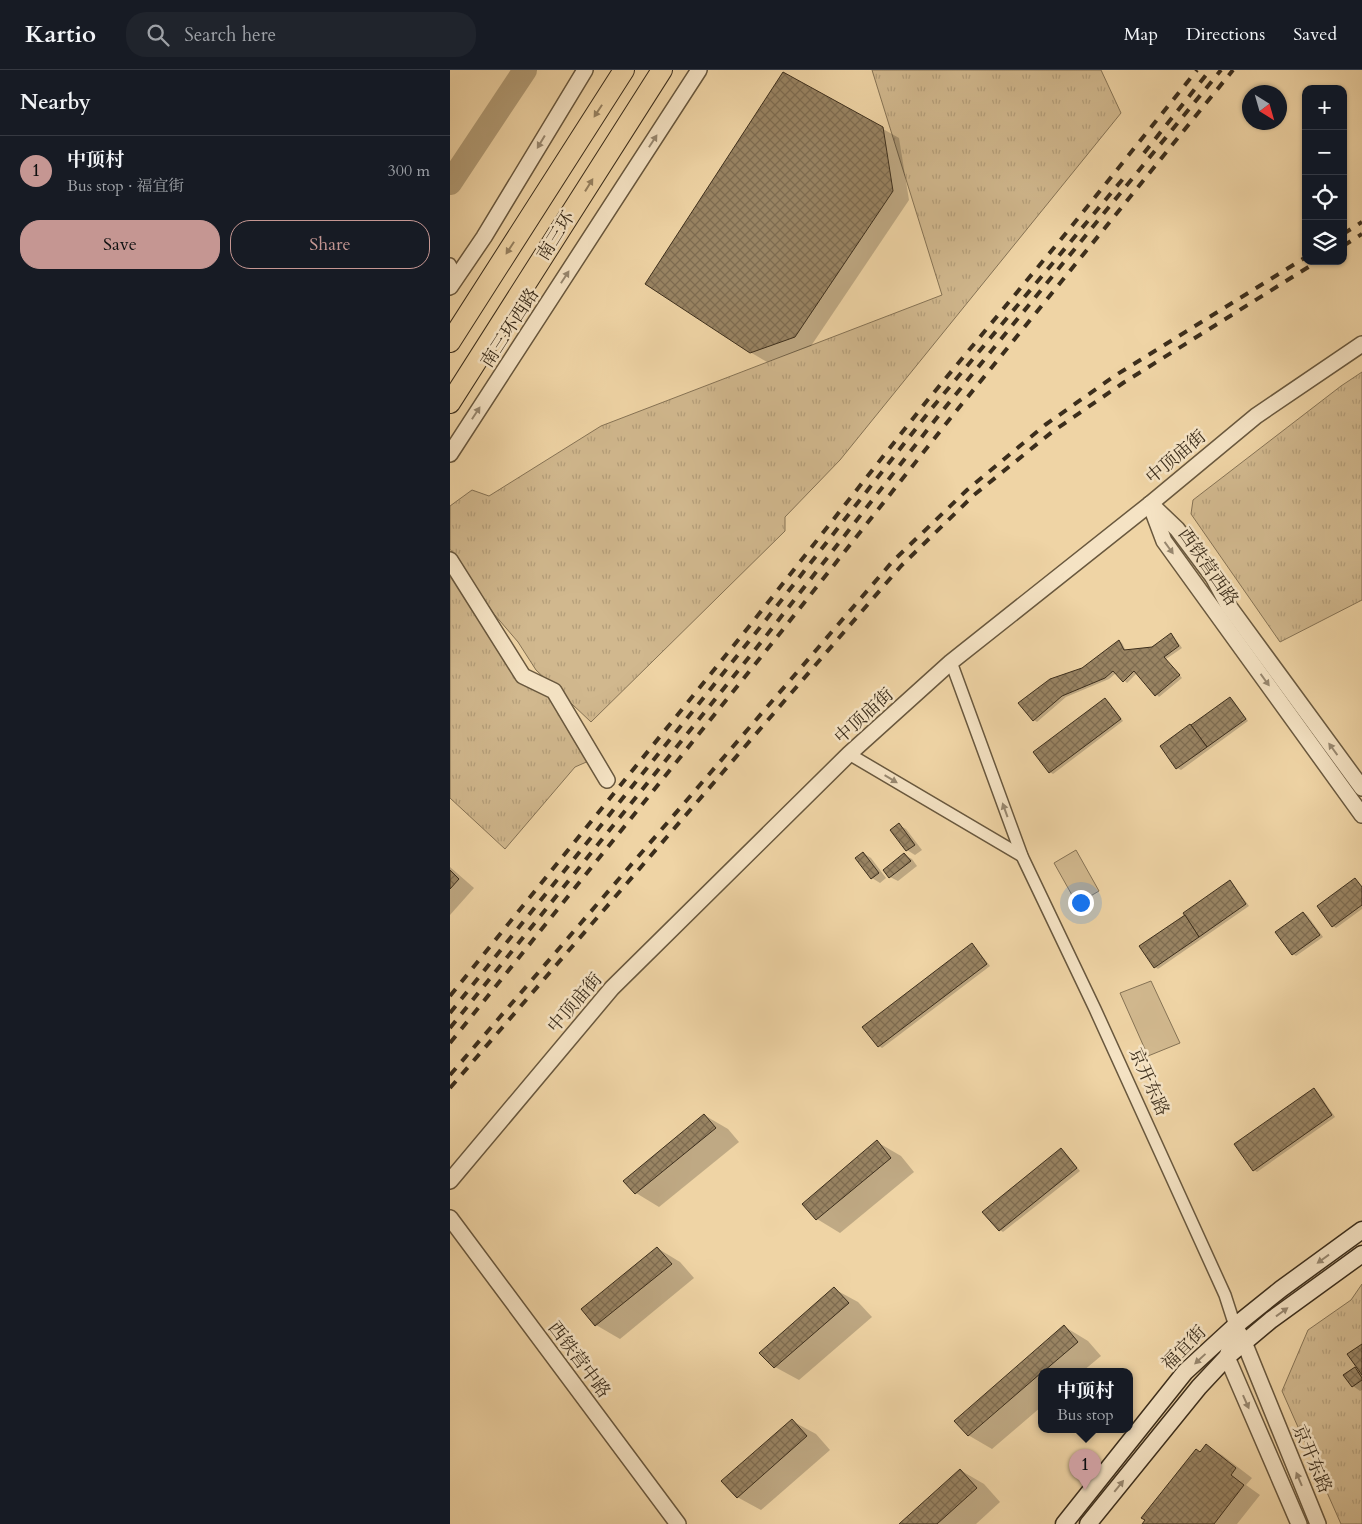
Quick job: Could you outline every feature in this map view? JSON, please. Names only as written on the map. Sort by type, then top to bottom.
[{"type":"highway","name":"南三环","points":[[450,342],[624,70]]},
{"type":"highway","name":"南三环","points":[[450,403],[662,70]]},
{"type":"main road","name":"福宜街","points":[[1064,1524],[1181,1377],[1235,1326],[1362,1230]]},
{"type":"main road","name":"福宜街","points":[[1088,1524],[1199,1387],[1227,1357],[1271,1320],[1362,1254]]},
{"type":"street","points":[[452,276],[484,237],[585,70]]},
{"type":"street","name":"南三环西路","points":[[450,454],[699,70]]},
{"type":"street","name":"中顶庙街","points":[[450,1181],[612,988],[850,754],[952,662],[1150,504],[1256,416],[1362,344]]},
{"type":"street","name":"西铁营西路","points":[[1150,504],[1177,529],[1213,577],[1228,605],[1362,788]]},
{"type":"street","name":"西铁营西路","points":[[1150,504],[1164,540],[1362,815]]},
{"type":"street","points":[[450,560],[523,676],[554,691],[607,780]]},
{"type":"street","points":[[952,662],[1022,856]]},
{"type":"street","points":[[850,754],[1022,856]]},
{"type":"street","name":"京开东路","points":[[1022,856],[1100,1018],[1225,1295],[1235,1326],[1244,1342],[1318,1524]]},
{"type":"street","name":"西铁营中路","points":[[450,1218],[678,1524]]},
{"type":"street","points":[[1235,1326],[1227,1357],[1299,1524]]},
{"type":"green space","points":[[872,70],[1101,70],[1121,113],[840,460],[785,517],[785,531],[591,722],[536,670],[518,642],[494,614],[450,549],[450,506],[472,490],[489,496],[601,426],[942,295]]},
{"type":"green space","points":[[1362,372],[1362,600],[1280,642],[1191,514],[1193,500],[1341,386]]},
{"type":"green space","points":[[450,572],[516,676],[551,695],[591,760],[575,767],[505,849],[450,798]]},
{"type":"green space","points":[[1076,850],[1099,891],[1077,904],[1054,863]]},
{"type":"green space","points":[[1151,981],[1180,1043],[1148,1056],[1120,993]]},
{"type":"green space","points":[[1362,1284],[1362,1524],[1341,1524],[1282,1391],[1308,1330],[1351,1300]]},
{"type":"building","points":[[783,72],[883,127],[893,191],[795,337],[750,353],[645,284]]},
{"type":"building","points":[[1171,633],[1179,646],[1164,657],[1180,675],[1155,696],[1134,671],[1123,682],[1113,671],[1105,678],[1062,696],[1033,721],[1018,703],[1050,679],[1082,668],[1119,640],[1124,650],[1152,647]]},
{"type":"building","points":[[1230,697],[1246,719],[1207,747],[1191,725]]},
{"type":"building","points":[[1105,698],[1121,719],[1049,773],[1033,752]]},
{"type":"building","points":[[1190,724],[1207,747],[1176,769],[1160,746]]},
{"type":"building","points":[[899,823],[915,845],[906,851],[890,830]]},
{"type":"building","points":[[863,852],[879,873],[871,879],[855,858]]},
{"type":"building","points":[[904,853],[911,861],[889,878],[883,870]]},
{"type":"building","points":[[450,870],[459,879],[450,889]]},
{"type":"building","points":[[1355,878],[1362,887],[1362,905],[1332,927],[1317,906]]},
{"type":"building","points":[[1230,880],[1246,904],[1199,937],[1183,913]]},
{"type":"building","points":[[1303,912],[1320,935],[1292,955],[1275,932]]},
{"type":"building","points":[[1185,915],[1199,937],[1154,968],[1139,946]]},
{"type":"building","points":[[972,943],[987,964],[878,1047],[862,1027]]},
{"type":"building","points":[[1314,1088],[1332,1115],[1253,1171],[1234,1144]]},
{"type":"building","points":[[704,1114],[716,1128],[635,1194],[623,1181]]},
{"type":"building","points":[[877,1140],[891,1158],[816,1220],[802,1204]]},
{"type":"building","points":[[1061,1148],[1077,1168],[999,1231],[982,1212]]},
{"type":"building","points":[[657,1247],[672,1264],[595,1326],[581,1309]]},
{"type":"building","points":[[834,1287],[849,1303],[774,1368],[759,1353]]},
{"type":"building","points":[[1064,1325],[1078,1342],[1048,1368],[1038,1368],[1038,1376],[968,1436],[954,1421]]},
{"type":"building","points":[[1362,1344],[1362,1375],[1347,1354]]},
{"type":"building","points":[[1355,1367],[1362,1380],[1352,1387],[1343,1375]]},
{"type":"building","points":[[792,1419],[807,1436],[737,1498],[721,1481]]},
{"type":"building","points":[[1206,1444],[1236,1468],[1231,1475],[1244,1485],[1214,1524],[1142,1524],[1145,1520],[1141,1518],[1196,1449],[1200,1452]]},
{"type":"building","points":[[960,1469],[977,1488],[937,1524],[899,1524]]},
{"type":"waterway","points":[[450,183],[525,70]]},
{"type":"railway","points":[[450,996],[751,624],[926,402],[1067,232],[1197,70]]},
{"type":"railway","points":[[1144,153],[1210,70]]},
{"type":"railway","points":[[450,1028],[766,636],[939,415],[1221,70]]},
{"type":"railway","points":[[450,1043],[949,420],[1233,70]]},
{"type":"railway","points":[[450,1013],[758,630],[932,408],[1127,174]]},
{"type":"railway","points":[[1347,231],[1362,222]]},
{"type":"railway","points":[[1347,243],[1362,234]]},
{"type":"railway","points":[[450,1075],[892,562],[967,490],[1045,425],[1116,375],[1302,259]]},
{"type":"railway","points":[[450,1088],[901,566],[974,495],[1052,432],[1123,383],[1312,265]]},
{"type":"place","name":"中顶村","points":[[1085,1490]]}]
